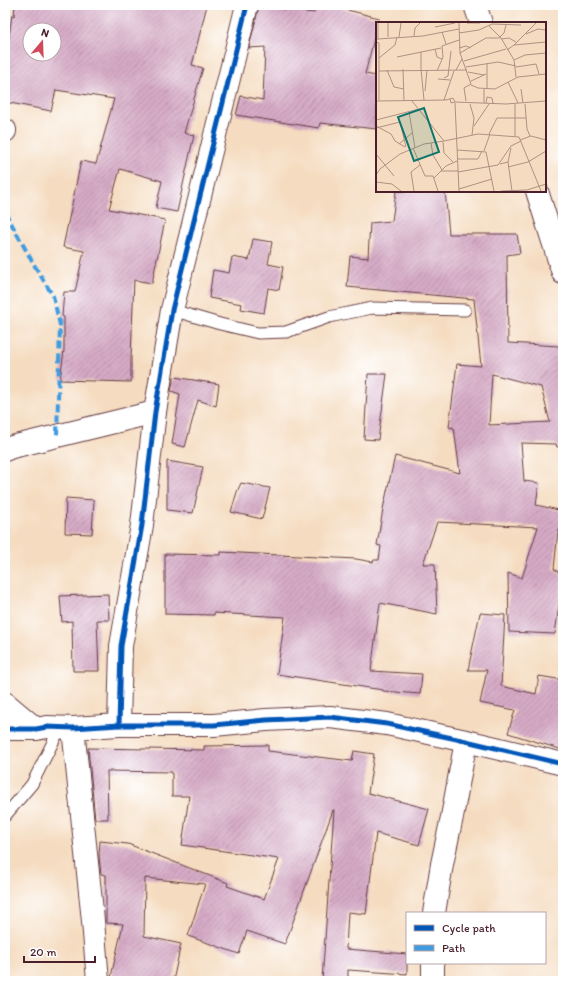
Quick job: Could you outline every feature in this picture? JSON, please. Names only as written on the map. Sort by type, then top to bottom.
[{"type":"street","points":[[119,725],[121,646],[142,525],[155,412],[172,310],[247,5]]},
{"type":"street","points":[[475,5],[481,22]]},
{"type":"street","points":[[537,192],[563,272]]},
{"type":"street","points":[[5,450],[155,412]]},
{"type":"street","points":[[5,703],[36,729]]},
{"type":"street","points":[[5,729],[119,725],[214,725],[266,720],[330,717],[387,724],[563,764]]},
{"type":"street","points":[[67,728],[93,921],[98,981]]},
{"type":"street","points":[[434,912],[466,741]]},
{"type":"street","points":[[433,964],[433,981]]},
{"type":"lane","points":[[172,310],[258,333],[286,332],[329,317],[372,308],[465,310]]},
{"type":"lane","points":[[5,816],[32,784],[67,728]]},
{"type":"building","points":[[15,5],[207,5],[192,65],[203,68],[184,133],[194,135],[177,212],[156,208],[162,181],[120,169],[109,209],[165,220],[152,283],[134,280],[131,382],[60,380],[64,350],[64,317],[62,316],[64,292],[75,292],[84,251],[63,247],[81,161],[96,164],[114,99],[56,90],[51,111],[5,102],[5,66],[12,15],[14,16]]},
{"type":"building","points":[[316,5],[328,5],[379,18],[378,22],[376,22],[376,31],[365,74],[376,76],[376,129],[320,123],[319,128],[236,115],[241,96],[263,100],[265,47],[249,48],[259,6],[314,13]]},
{"type":"building","points":[[396,192],[445,192],[449,234],[517,234],[520,253],[507,255],[508,343],[559,346],[563,373],[563,446],[557,447],[556,444],[521,443],[524,481],[539,483],[536,505],[563,511],[563,531],[558,531],[554,569],[563,575],[555,634],[509,632],[508,573],[522,578],[538,527],[437,522],[423,564],[435,564],[437,614],[380,603],[371,671],[422,674],[420,694],[383,691],[277,674],[285,617],[214,613],[214,615],[165,614],[165,554],[221,555],[221,552],[356,559],[373,562],[374,560],[379,560],[381,546],[377,545],[383,509],[395,456],[460,473],[454,428],[449,427],[457,364],[481,366],[474,299],[347,287],[350,256],[368,258],[370,223],[392,221]],"holes":[[[492,374],[541,387],[550,422],[489,425]]]},
{"type":"building","points":[[253,239],[272,242],[268,264],[283,267],[279,290],[268,288],[264,313],[241,309],[242,304],[209,298],[213,270],[229,273],[232,257],[249,260]]},
{"type":"building","points":[[368,374],[387,374],[378,440],[364,439]]},
{"type":"building","points":[[174,377],[219,384],[216,406],[198,400],[185,447],[172,444],[180,394],[171,391]]},
{"type":"building","points":[[167,461],[203,467],[193,513],[167,510]]},
{"type":"building","points":[[241,483],[270,488],[262,519],[231,512]]},
{"type":"building","points":[[66,498],[94,500],[92,534],[65,533]]},
{"type":"building","points":[[108,594],[109,620],[97,620],[99,671],[73,671],[72,621],[62,622],[60,596]]},
{"type":"building","points":[[480,613],[505,615],[501,686],[536,694],[539,676],[563,680],[563,750],[508,733],[515,710],[480,703],[487,670],[468,670]]},
{"type":"building","points":[[268,745],[268,751],[352,761],[354,751],[374,754],[368,793],[429,809],[419,845],[376,833],[366,914],[348,912],[346,949],[406,954],[407,974],[348,970],[348,981],[322,981],[333,810],[285,944],[247,931],[239,954],[188,936],[205,884],[145,878],[144,936],[181,944],[173,981],[110,981],[123,924],[106,923],[106,875],[101,874],[99,856],[100,841],[128,844],[228,883],[227,886],[264,899],[279,859],[182,845],[189,796],[172,796],[172,772],[107,771],[108,819],[95,819],[88,748],[204,750],[204,746]]},
{"type":"marked path","points":[[5,212],[53,296],[60,325],[57,436]]},
{"type":"cycle path","points":[[119,725],[121,646],[142,525],[155,412],[172,310],[247,5]]},
{"type":"cycle path","points":[[5,729],[36,729],[47,727],[73,728],[119,725],[214,725],[266,720],[330,717],[387,724],[563,764]]}]
